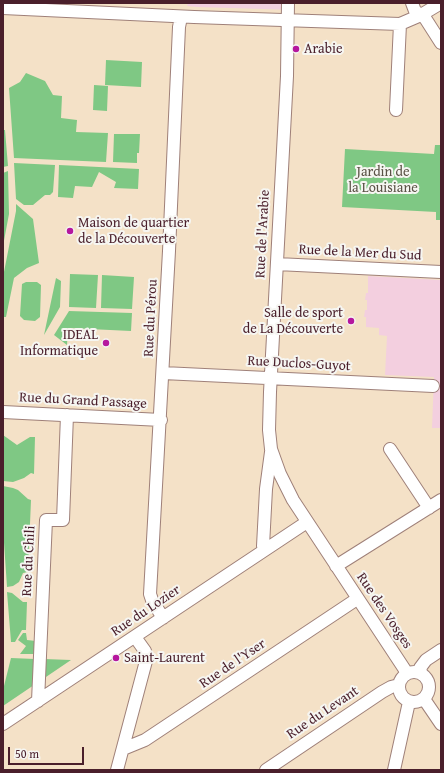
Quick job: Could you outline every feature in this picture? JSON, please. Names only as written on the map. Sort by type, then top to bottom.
[{"type":"street","name":"Rue de l'Arabie","points":[[265,549],[263,546],[266,489],[271,449],[269,430],[287,76],[288,3]]},
{"type":"street","points":[[412,3],[415,11],[425,18],[441,43]]},
{"type":"street","points":[[3,8],[400,24],[421,15],[441,3]]},
{"type":"street","name":"Rue du Pérou","points":[[163,618],[150,594],[161,420],[170,251],[179,27],[181,16]]},
{"type":"street","points":[[396,110],[400,24]]},
{"type":"street","name":"Rue de la Mer du Sud","points":[[277,264],[441,272]]},
{"type":"street","name":"Rue Duclos-Guyot","points":[[163,372],[433,386]]},
{"type":"street","name":"Rue du Grand Passage","points":[[3,412],[161,420]]},
{"type":"street","name":"Rue du Chili","points":[[38,701],[46,520],[63,520],[67,415]]},
{"type":"street","name":"Rue de l'Arabie","points":[[271,449],[280,474],[288,490],[306,522],[336,566]]},
{"type":"street","points":[[390,449],[429,508]]},
{"type":"street","points":[[336,566],[441,500]]},
{"type":"street","name":"Rue du Lozier","points":[[3,724],[306,522]]},
{"type":"street","name":"Rue des Vosges","points":[[336,566],[407,673]]},
{"type":"street","name":"Rue de l'Yser","points":[[123,749],[145,740],[358,599]]},
{"type":"street","points":[[117,770],[146,661],[145,650],[135,637]]},
{"type":"street","points":[[420,672],[420,668],[426,660],[441,650]]},
{"type":"street","points":[[416,671],[420,672],[426,676],[436,688],[424,699],[417,702],[409,702],[401,695],[399,685],[402,678],[407,673],[416,671]]},
{"type":"street","name":"Rue du Levant","points":[[266,770],[391,686],[399,685]]},
{"type":"street","points":[[424,699],[441,724]]},
{"type":"street","points":[[394,770],[409,702]]},
{"type":"shaded area","points":[[188,3],[295,3],[295,10],[197,7],[187,6]]},
{"type":"shaded area","points":[[368,276],[441,280],[441,428],[432,428],[434,377],[385,375],[387,336],[379,335],[379,328],[366,327],[366,317],[364,317],[365,310],[367,310],[367,300],[365,300],[366,293],[368,293]]},
{"type":"green space","points":[[106,60],[142,62],[141,87],[105,85]]},
{"type":"green space","points":[[26,73],[45,81],[53,95],[62,96],[61,118],[77,120],[76,132],[108,133],[106,162],[14,158],[9,88],[20,82]]},
{"type":"green space","points":[[94,85],[108,86],[107,111],[93,110]]},
{"type":"green space","points":[[3,130],[5,130],[8,166],[3,167]]},
{"type":"green space","points":[[114,134],[140,134],[137,163],[113,162]]},
{"type":"green space","name":"Jardin de la Louisiane","points":[[435,145],[441,145],[441,220],[436,220],[436,212],[342,207],[345,149],[434,154]]},
{"type":"green space","points":[[14,163],[55,165],[53,192],[50,195],[45,195],[33,205],[24,205],[16,199]]},
{"type":"green space","points":[[59,165],[139,169],[138,189],[114,188],[116,182],[99,172],[92,187],[75,186],[73,198],[58,197]]},
{"type":"green space","points":[[8,171],[9,214],[3,246],[3,173]]},
{"type":"green space","points":[[16,204],[33,219],[39,263],[27,268],[14,278],[6,317],[3,317],[3,277],[16,211]]},
{"type":"green space","points":[[70,274],[98,275],[96,308],[69,307]]},
{"type":"green space","points":[[102,275],[134,277],[132,309],[101,308]]},
{"type":"green space","points":[[56,278],[61,281],[60,307],[44,335]]},
{"type":"green space","points":[[26,282],[37,282],[41,285],[40,317],[35,321],[24,320],[20,316],[22,284]]},
{"type":"green space","points":[[69,311],[132,313],[131,331],[68,328],[67,345],[54,335]]},
{"type":"green space","points":[[3,435],[17,445],[30,437],[35,437],[34,474],[31,473],[24,478],[13,482],[3,481]]},
{"type":"green space","points":[[3,486],[18,490],[31,500],[28,572],[23,573],[19,582],[13,586],[7,587],[3,528]]},
{"type":"green space","points":[[7,592],[12,593],[23,602],[27,602],[26,630],[22,630],[15,642],[11,642]]},
{"type":"green space","points":[[23,633],[26,633],[27,640],[36,641],[36,654],[20,654],[26,646],[18,640]]},
{"type":"green space","points":[[11,658],[35,659],[34,685],[3,706],[3,690]]},
{"type":"green space","points":[[44,659],[71,660],[43,679]]},
{"type":"place","name":"Arabie","points":[[296,49]]},
{"type":"place","name":"Maison de quartier de la Découverte","points":[[70,231]]},
{"type":"place","name":"Salle de sport de La Découverte","points":[[351,321]]},
{"type":"place","name":"IDEAL Informatique","points":[[106,343]]},
{"type":"place","name":"Saint-Laurent","points":[[116,658]]}]
